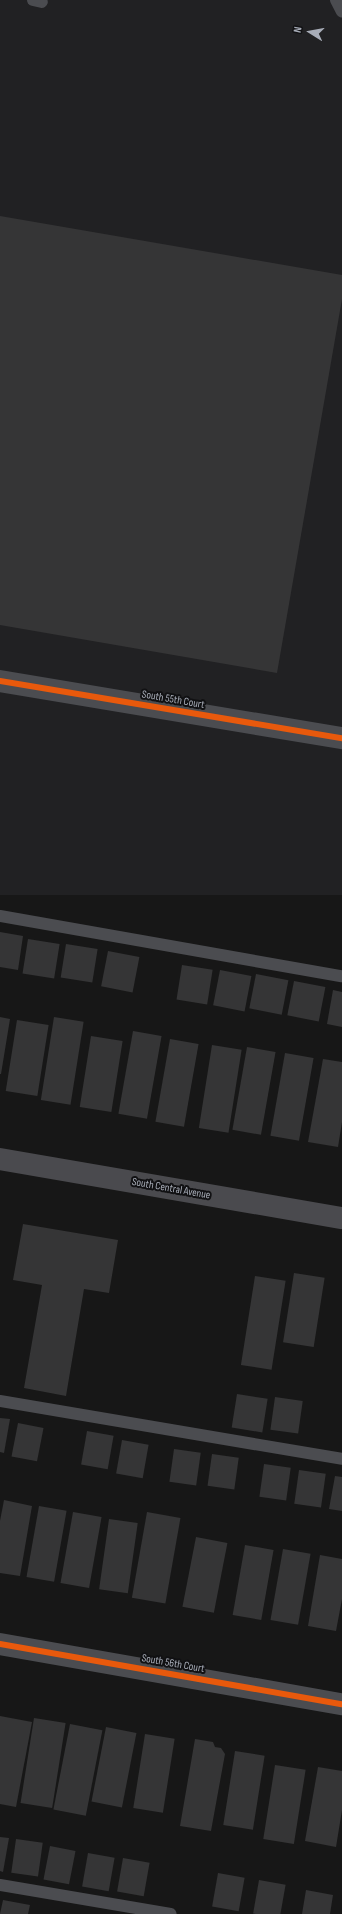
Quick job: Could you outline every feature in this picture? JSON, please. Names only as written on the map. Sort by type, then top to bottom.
[{"type":"main road","name":"South Central Avenue","points":[[0,1159],[342,1218]]},
{"type":"street","name":"South 55th Court","points":[[0,681],[342,738]]},
{"type":"street","name":"South 56th Court","points":[[0,1644],[342,1704]]},
{"type":"lane","points":[[336,0],[342,12]]},
{"type":"lane","points":[[0,916],[342,976]]},
{"type":"lane","points":[[0,1401],[342,1459]]},
{"type":"lane","points":[[0,1885],[171,1914]]},
{"type":"shaded area","points":[[0,0],[342,0],[342,895],[0,895]]},
{"type":"building","points":[[0,216],[342,275],[342,299],[277,673],[0,625]]},
{"type":"building","points":[[0,932],[23,936],[18,970],[0,967]]},
{"type":"building","points":[[28,939],[60,944],[54,979],[23,974]]},
{"type":"building","points":[[66,944],[98,949],[92,983],[61,978]]},
{"type":"building","points":[[108,951],[139,957],[133,992],[101,986]]},
{"type":"building","points":[[182,965],[213,970],[207,1004],[177,1000]]},
{"type":"building","points":[[220,970],[251,976],[245,1011],[213,1005]]},
{"type":"building","points":[[256,974],[288,980],[282,1015],[249,1008]]},
{"type":"building","points":[[294,981],[325,987],[319,1021],[287,1015]]},
{"type":"building","points":[[333,990],[342,992],[342,1027],[327,1024]]},
{"type":"building","points":[[0,1017],[10,1019],[1,1074],[0,1074]]},
{"type":"building","points":[[54,1017],[84,1022],[70,1105],[41,1100]]},
{"type":"building","points":[[17,1020],[49,1025],[37,1096],[6,1091]]},
{"type":"building","points":[[133,1031],[162,1036],[147,1119],[118,1114]]},
{"type":"building","points":[[91,1036],[123,1041],[111,1112],[80,1107]]},
{"type":"building","points":[[170,1039],[199,1044],[184,1127],[155,1122]]},
{"type":"building","points":[[212,1045],[242,1050],[228,1133],[199,1128]]},
{"type":"building","points":[[247,1047],[276,1052],[261,1135],[232,1130]]},
{"type":"building","points":[[285,1053],[314,1058],[299,1141],[270,1136]]},
{"type":"building","points":[[323,1059],[342,1062],[342,1122],[338,1147],[308,1142]]},
{"type":"building","points":[[23,1224],[118,1240],[109,1293],[84,1289],[66,1396],[24,1388],[42,1285],[13,1280]]},
{"type":"building","points":[[294,1273],[325,1278],[314,1347],[283,1342]]},
{"type":"building","points":[[255,1276],[286,1281],[272,1370],[241,1365]]},
{"type":"building","points":[[237,1394],[268,1399],[262,1432],[232,1428]]},
{"type":"building","points":[[275,1397],[303,1401],[298,1434],[270,1430]]},
{"type":"building","points":[[0,1418],[10,1419],[4,1453],[0,1452]]},
{"type":"building","points":[[18,1423],[44,1428],[37,1461],[12,1456]]},
{"type":"building","points":[[87,1431],[114,1436],[108,1469],[81,1464]]},
{"type":"building","points":[[122,1440],[149,1445],[143,1478],[116,1473]]},
{"type":"building","points":[[174,1449],[201,1453],[196,1485],[169,1482]]},
{"type":"building","points":[[212,1454],[239,1458],[234,1489],[208,1486]]},
{"type":"building","points":[[264,1464],[291,1468],[286,1500],[259,1497]]},
{"type":"building","points":[[299,1470],[326,1474],[321,1507],[294,1504]]},
{"type":"building","points":[[335,1476],[342,1477],[342,1511],[329,1509]]},
{"type":"building","points":[[4,1500],[32,1506],[20,1576],[0,1573],[0,1521]]},
{"type":"building","points":[[39,1506],[67,1511],[54,1582],[26,1577]]},
{"type":"building","points":[[73,1512],[102,1517],[89,1588],[60,1583]]},
{"type":"building","points":[[147,1512],[180,1518],[165,1604],[132,1598]]},
{"type":"building","points":[[109,1519],[138,1523],[128,1593],[99,1589]]},
{"type":"building","points":[[196,1537],[227,1543],[214,1613],[182,1607]]},
{"type":"building","points":[[245,1545],[274,1550],[261,1620],[233,1615]]},
{"type":"building","points":[[283,1549],[311,1554],[298,1625],[270,1620]]},
{"type":"building","points":[[320,1555],[342,1559],[342,1599],[336,1631],[308,1626]]},
{"type":"building","points":[[0,1716],[32,1722],[16,1807],[0,1804]]},
{"type":"building","points":[[34,1718],[66,1723],[52,1808],[21,1803]]},
{"type":"building","points":[[70,1724],[102,1730],[86,1816],[53,1809]]},
{"type":"building","points":[[106,1727],[136,1733],[122,1808],[91,1802]]},
{"type":"building","points":[[145,1734],[175,1739],[163,1813],[133,1808]]},
{"type":"building","points":[[195,1739],[213,1742],[215,1747],[221,1748],[225,1754],[211,1831],[180,1826]]},
{"type":"building","points":[[235,1751],[265,1756],[253,1830],[223,1825]]},
{"type":"building","points":[[275,1765],[306,1770],[294,1844],[263,1839]]},
{"type":"building","points":[[318,1767],[342,1771],[342,1810],[336,1847],[305,1841]]},
{"type":"building","points":[[0,1837],[9,1838],[3,1872],[0,1871]]},
{"type":"building","points":[[16,1839],[43,1843],[38,1876],[11,1873]]},
{"type":"building","points":[[50,1846],[76,1851],[69,1884],[44,1879]]},
{"type":"building","points":[[88,1853],[115,1858],[109,1891],[82,1886]]},
{"type":"building","points":[[123,1858],[150,1863],[144,1896],[117,1891]]},
{"type":"building","points":[[218,1873],[245,1878],[239,1911],[212,1906]]},
{"type":"building","points":[[259,1880],[286,1885],[280,1914],[253,1913]]},
{"type":"building","points":[[306,1890],[333,1895],[330,1914],[302,1914]]},
{"type":"building","points":[[3,1900],[30,1905],[28,1914],[0,1914]]},
{"type":"cycle path","points":[[0,681],[342,738]]},
{"type":"cycle path","points":[[0,1644],[342,1704]]}]
